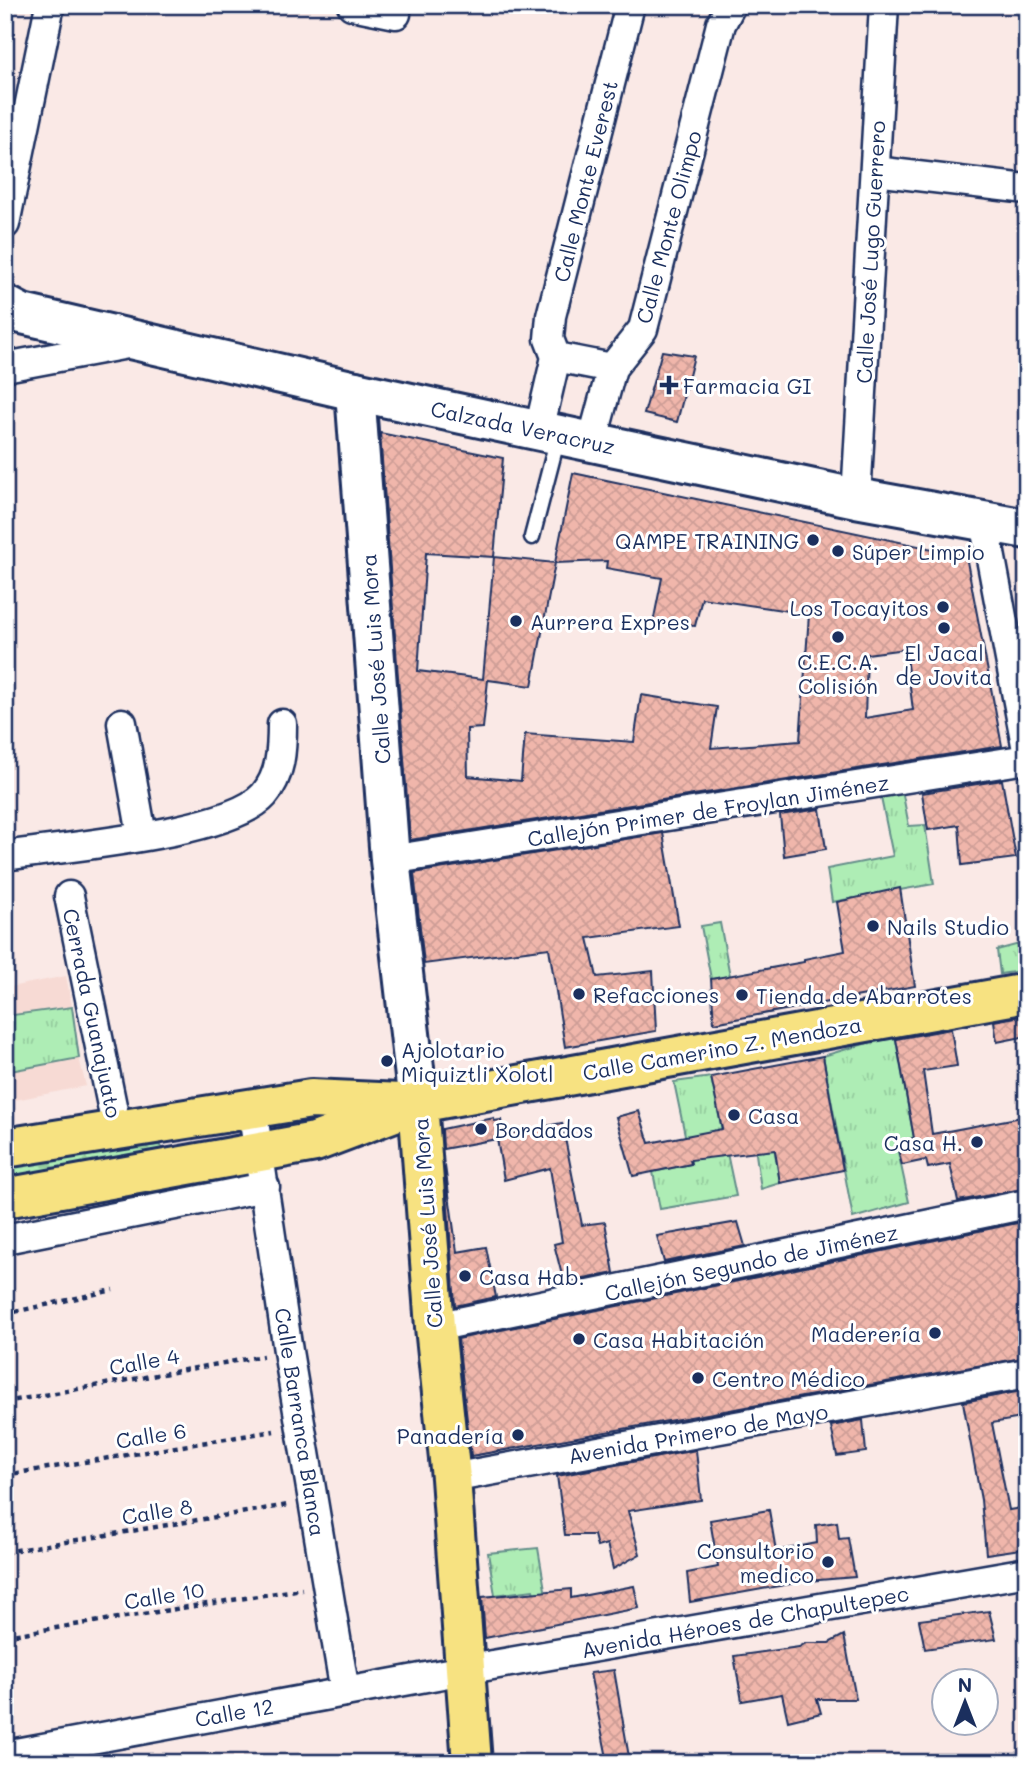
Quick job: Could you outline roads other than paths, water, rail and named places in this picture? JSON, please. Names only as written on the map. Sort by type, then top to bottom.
[{"type":"main road","name":"Calle Camerino Z. Mendoza","points":[[418,1104],[1027,993]]},
{"type":"main road","points":[[5,1148],[311,1099],[418,1104]]},
{"type":"main road","points":[[5,1198],[263,1169],[315,1142],[418,1104]]},
{"type":"main road","name":"Calle José Luis Mora","points":[[418,1104],[435,1327],[451,1478],[472,1763]]},
{"type":"street","points":[[5,224],[50,5]]},
{"type":"street","points":[[352,5],[396,14]]},
{"type":"street","name":"Calle Monte Everest","points":[[563,436],[555,358],[549,339],[551,316],[630,5]]},
{"type":"street","name":"Calle José Lugo Guerrero","points":[[856,498],[884,5]]},
{"type":"street","name":"Calle Monte Olimpo","points":[[563,436],[643,329],[721,11]]},
{"type":"street","points":[[875,170],[1027,189]]},
{"type":"street","name":"Calzada Veracruz","points":[[11,312],[563,436],[856,498],[1027,529]]},
{"type":"street","points":[[5,367],[143,342]]},
{"type":"street","points":[[555,358],[612,368]]},
{"type":"street","name":"Calle José Luis Mora","points":[[355,391],[390,860],[418,1104]]},
{"type":"street","points":[[984,521],[1027,750]]},
{"type":"street","points":[[122,723],[142,835]]},
{"type":"street","points":[[5,856],[142,835],[207,823],[240,813],[262,797],[275,780],[282,752],[282,724]]},
{"type":"street","name":"Callejón Primer de Froylan Jiménez","points":[[390,860],[1027,759]]},
{"type":"street","name":"Cerrada Guanajuato","points":[[69,896],[117,1130]]},
{"type":"street","name":"Calle Barranca Blanca","points":[[252,1108],[288,1351],[345,1692]]},
{"type":"street","points":[[5,1239],[263,1169]]},
{"type":"street","name":"Callejón Segundo de Jiménez","points":[[435,1327],[1027,1205]]},
{"type":"street","name":"Avenida Primero de Mayo","points":[[451,1478],[1027,1373]]},
{"type":"street","name":"Avenida Héroes de Chapultepec","points":[[464,1670],[1027,1572]]},
{"type":"street","name":"Calle 12","points":[[7,1751],[464,1670]]},
{"type":"lane","points":[[532,537],[563,436]]},
{"type":"place","name":"Farmacia GI","points":[[669,385]]},
{"type":"place","name":"QAMPE TRAINING","points":[[813,540]]},
{"type":"place","name":"Súper Limpio","points":[[838,551]]},
{"type":"place","name":"Los Tocayitos","points":[[943,607]]},
{"type":"place","name":"Aurrera Expres","points":[[516,621]]},
{"type":"place","name":"El Jacal de Jovita","points":[[944,628]]},
{"type":"place","name":"C.E.C.A. Colisión","points":[[838,637]]},
{"type":"place","name":"Nails Studio","points":[[873,926]]},
{"type":"place","name":"Refacciones","points":[[579,994]]},
{"type":"place","name":"Tienda de Abarrotes","points":[[742,995]]},
{"type":"place","name":"Ajolotario Miquiztli Xolotl","points":[[387,1061]]},
{"type":"place","name":"Casa","points":[[734,1115]]},
{"type":"place","name":"Bordados","points":[[481,1129]]},
{"type":"place","name":"Casa H.","points":[[977,1142]]},
{"type":"place","name":"Casa Hab.","points":[[465,1276]]},
{"type":"place","name":"Maderería","points":[[935,1333]]},
{"type":"place","name":"Casa Habitación","points":[[579,1339]]},
{"type":"place","name":"Centro Médico","points":[[698,1378]]},
{"type":"place","name":"Panadería","points":[[518,1435]]},
{"type":"place","name":"Consultorio medico","points":[[828,1562]]}]
